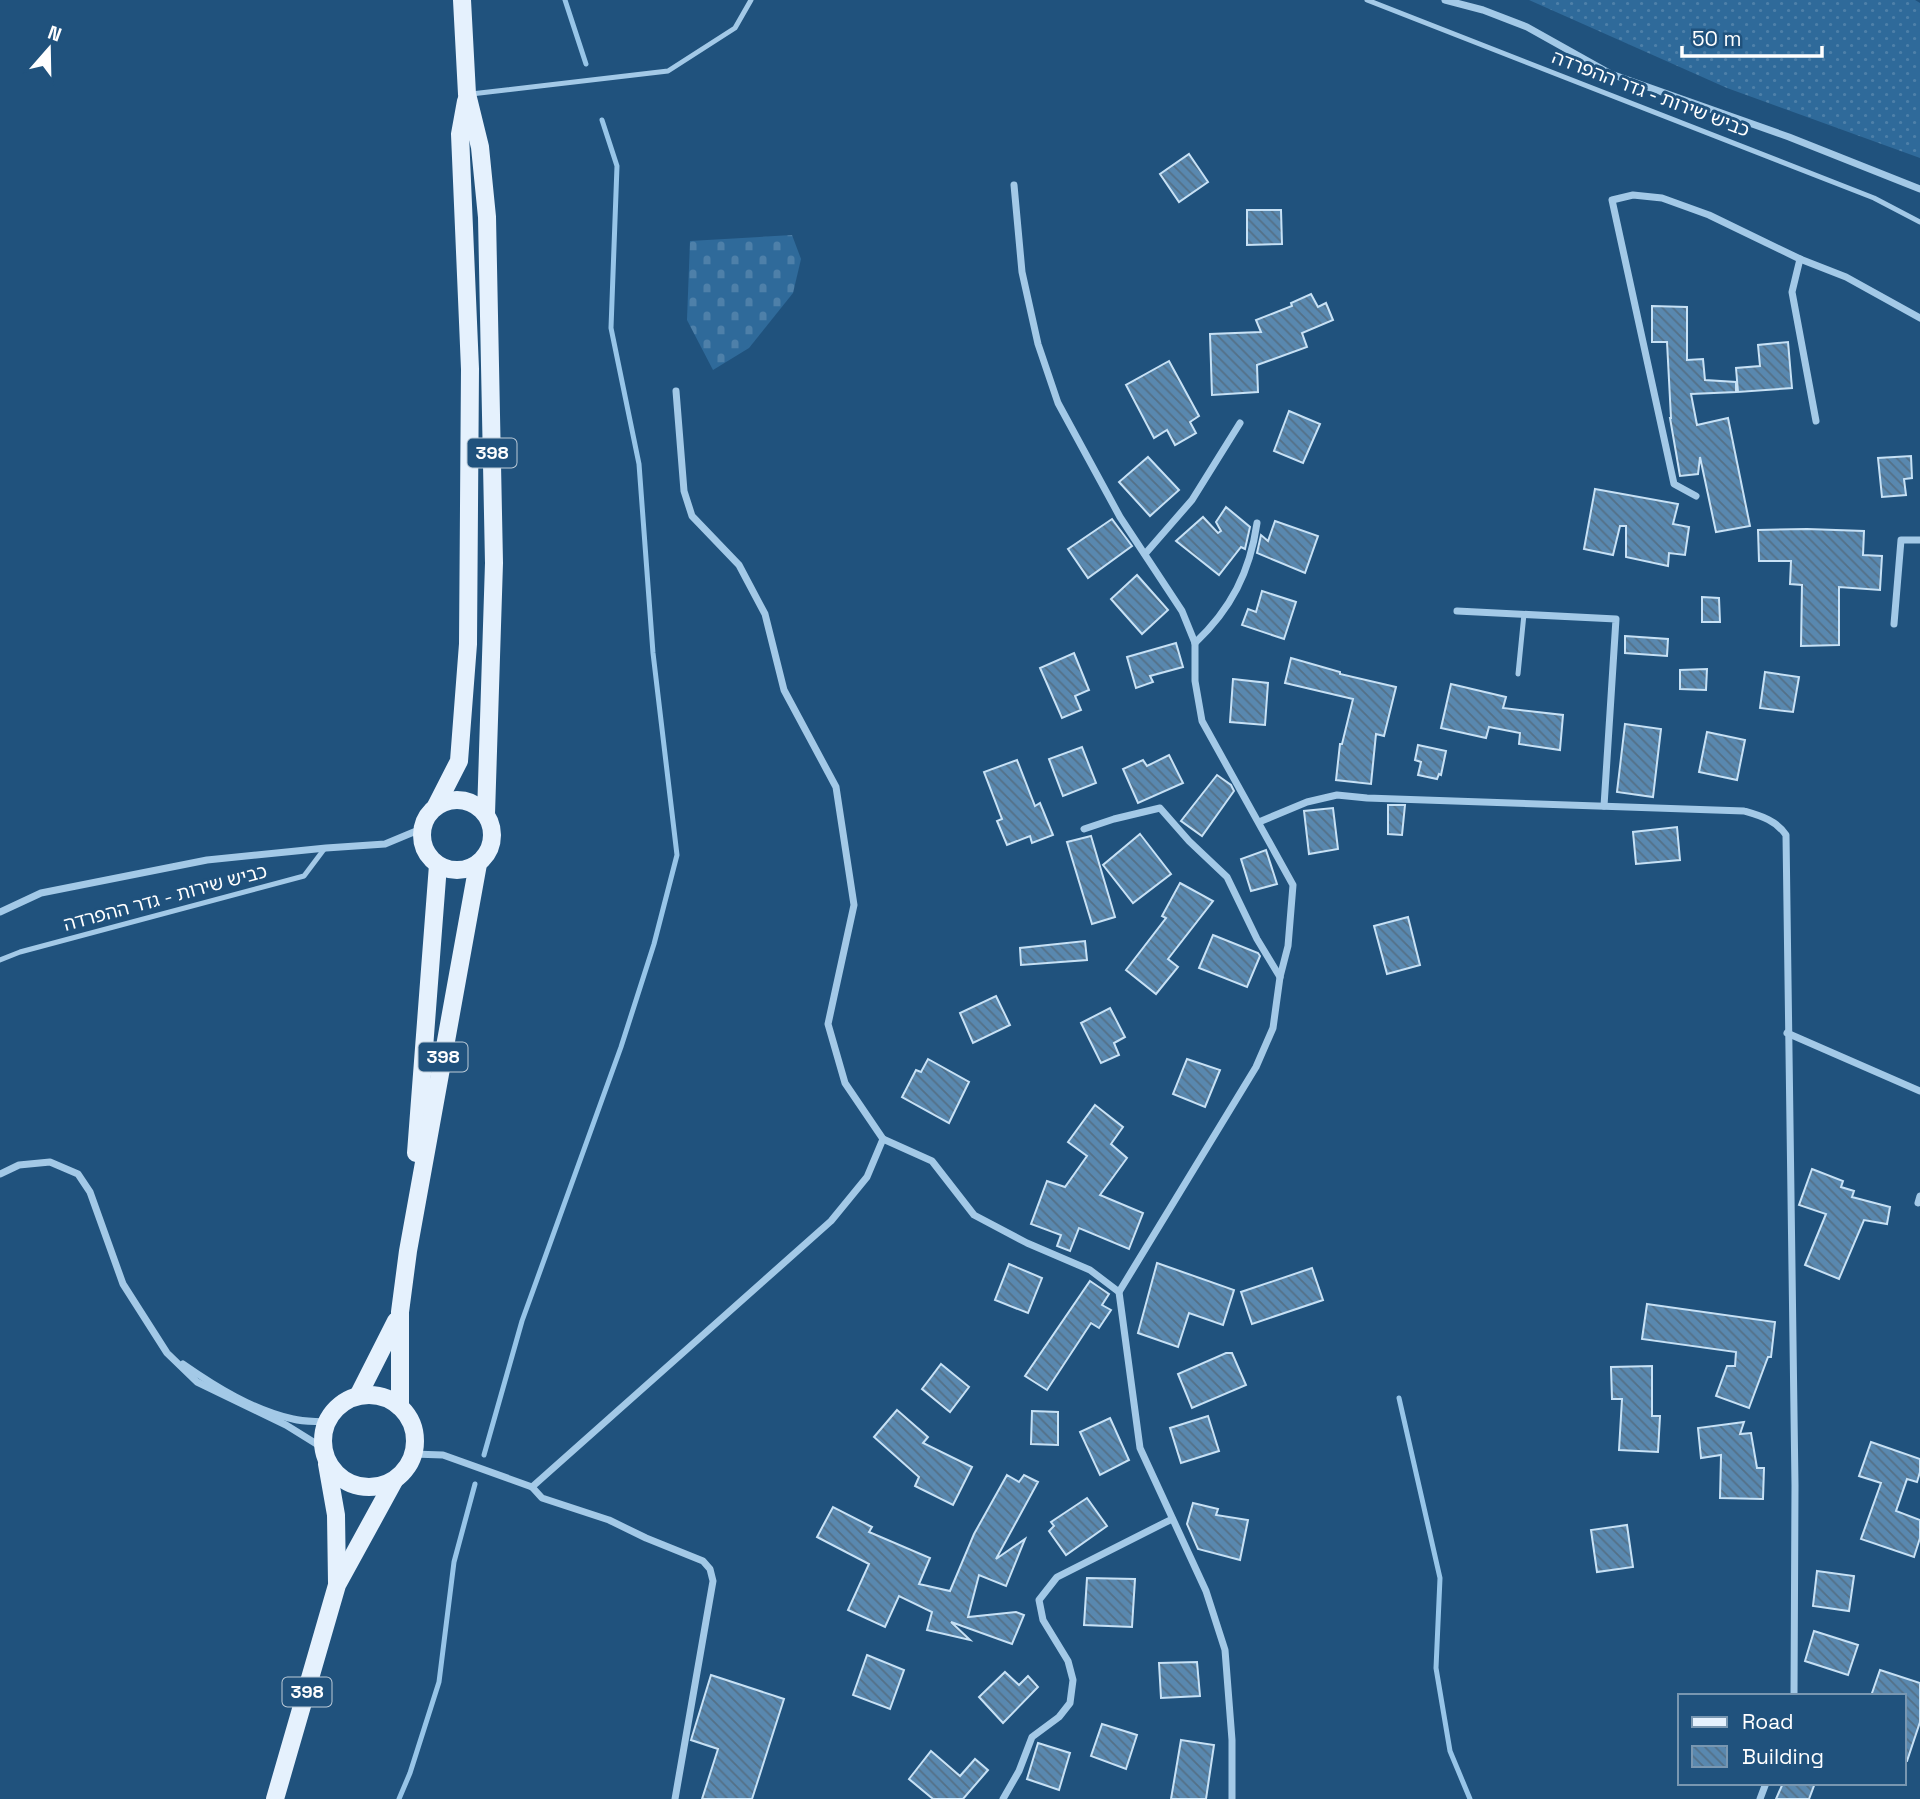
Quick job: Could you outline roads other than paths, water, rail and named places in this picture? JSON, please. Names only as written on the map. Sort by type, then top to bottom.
[{"type":"main road","name":"398","points":[[275,1799],[337,1586],[394,1481],[403,1473],[413,1454],[415,1432],[400,1407],[400,1312],[408,1251],[478,864],[487,854],[492,841],[492,827],[486,814],[494,563],[487,217],[480,148],[467,94],[462,0]]},
{"type":"main road","name":"398","points":[[421,829],[459,761],[468,644],[470,369],[460,134],[467,94]]},
{"type":"main road","points":[[469,562],[477,557],[494,563]]},
{"type":"main road","points":[[436,806],[449,800],[463,800],[476,805],[486,814]]},
{"type":"main road","points":[[421,829],[422,843],[428,855],[438,865],[451,870],[465,870],[478,864]]},
{"type":"main road","name":"398","points":[[408,1251],[438,865]]},
{"type":"main road","name":"398","points":[[337,1586],[336,1516],[323,1435],[334,1410],[345,1401],[358,1396],[400,1312]]},
{"type":"main road","points":[[358,1396],[373,1395],[400,1407]]},
{"type":"main road","points":[[325,1455],[342,1479],[363,1488],[379,1487],[394,1481]]},
{"type":"street","points":[[1445,0],[1483,9],[1527,27],[1611,74],[1789,137],[1920,189]]},
{"type":"street","points":[[1014,185],[1022,272],[1038,344],[1058,403],[1120,517],[1182,611],[1195,643],[1195,681],[1202,721],[1293,885],[1288,946],[1280,977],[1273,1028],[1256,1067],[1119,1292],[1140,1448],[1206,1591],[1226,1650],[1232,1740],[1232,1799]]},
{"type":"street","points":[[1696,496],[1674,484],[1612,200],[1633,195],[1662,198],[1709,215],[1800,259],[1846,277],[1920,318]]},
{"type":"street","points":[[1800,259],[1792,292],[1816,421]]},
{"type":"street","points":[[676,391],[684,491],[692,516],[739,565],[759,601],[765,614],[784,690],[836,787],[854,905],[828,1024],[845,1083],[883,1139],[932,1161],[974,1215],[1027,1243],[1090,1270],[1119,1292]]},
{"type":"street","points":[[1145,554],[1192,500],[1240,423]]},
{"type":"street","points":[[1195,643],[1214,625],[1244,579],[1257,523]]},
{"type":"street","points":[[1894,624],[1901,540],[1920,540]]},
{"type":"street","points":[[1457,611],[1616,619],[1604,806]]},
{"type":"street","points":[[1259,822],[1307,802],[1337,795],[1744,811],[1780,825],[1786,835],[1788,850],[1787,1033],[1795,1485],[1794,1694]]},
{"type":"street","points":[[1083,829],[1160,808],[1189,841],[1227,877],[1257,939],[1280,977]]},
{"type":"street","points":[[0,912],[41,893],[207,860],[386,844],[421,829]]},
{"type":"street","points":[[1787,1033],[1920,1091]]},
{"type":"street","points":[[532,1487],[831,1222],[867,1177],[883,1139]]},
{"type":"street","points":[[0,1174],[19,1165],[50,1162],[78,1174],[90,1192],[123,1284],[167,1353],[197,1382],[286,1425],[325,1455]]},
{"type":"street","points":[[167,1353],[211,1384],[246,1402],[293,1419],[327,1422]]},
{"type":"street","points":[[413,1454],[443,1455],[532,1487],[542,1498],[609,1520],[646,1538],[690,1554],[703,1561],[710,1569],[713,1581],[675,1799]]},
{"type":"street","points":[[1003,1799],[1019,1771],[1032,1737],[1059,1717],[1070,1703],[1073,1681],[1068,1661],[1043,1620],[1039,1600],[1057,1577],[1172,1519]]},
{"type":"lane","points":[[467,94],[668,71],[735,28],[751,0]]},
{"type":"lane","name":"כביש שירות - גדר ההפרדה","points":[[1367,0],[1874,198],[1920,222]]},
{"type":"lane","points":[[1518,674],[1524,614]]},
{"type":"lane","name":"כביש שירות - גדר ההפרדה","points":[[0,960],[20,952],[304,876],[326,848]]},
{"type":"waterway","points":[[565,0],[586,64]]},
{"type":"waterway","points":[[484,1455],[522,1321],[621,1047],[654,944],[677,855],[653,653],[639,464],[611,328],[617,166],[602,120]]},
{"type":"waterway","points":[[1399,1398],[1440,1578],[1436,1668],[1450,1751],[1470,1799]]},
{"type":"waterway","points":[[399,1799],[439,1682],[454,1562],[475,1484]]}]
